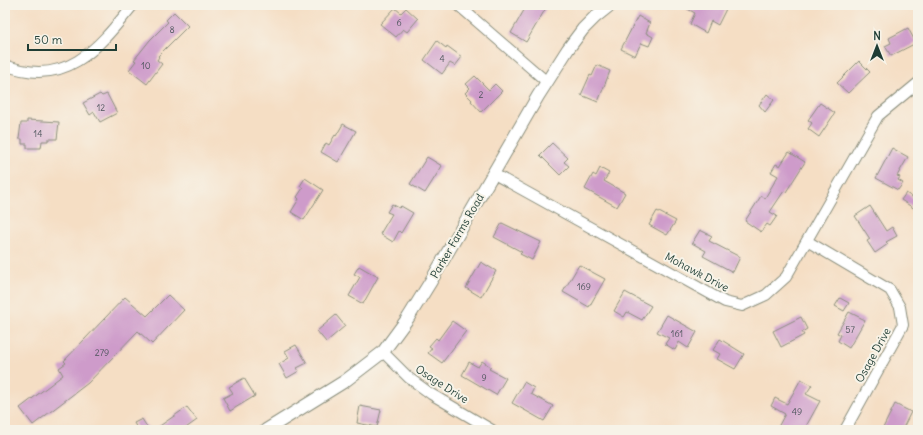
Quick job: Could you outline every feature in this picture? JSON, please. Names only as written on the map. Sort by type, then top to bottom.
[{"type":"street","points":[[5,65],[16,70],[33,72],[57,71],[84,58],[117,25],[134,5]]},
{"type":"street","points":[[458,5],[547,82]]},
{"type":"street","name":"Parker Farms Road","points":[[266,430],[345,381],[383,352],[408,318],[568,49],[583,29],[610,5]]},
{"type":"street","name":"Mohawk Drive","points":[[494,174],[718,298],[742,306],[766,295],[786,276],[807,242],[878,116],[918,83]]},
{"type":"street","name":"Osage Drive","points":[[807,242],[890,290],[900,307],[903,325],[845,430]]},
{"type":"street","name":"Osage Drive","points":[[383,352],[409,378],[431,394],[492,430]]},
{"type":"building","points":[[527,5],[541,5],[546,8],[526,42],[511,33]]},
{"type":"building","points":[[680,5],[728,5],[718,25],[711,21],[706,33],[690,24],[695,13]]},
{"type":"building","points":[[395,8],[401,13],[406,8],[418,19],[407,32],[403,29],[396,37],[380,24]]},
{"type":"building","points":[[174,12],[188,26],[158,56],[159,57],[157,60],[162,64],[147,84],[129,70],[136,61],[134,60],[150,40],[168,22],[166,20]]},
{"type":"building","points":[[638,16],[650,23],[646,33],[653,37],[649,46],[641,43],[635,56],[621,49]]},
{"type":"building","points":[[908,28],[916,43],[891,56],[885,46],[891,43],[889,38]]},
{"type":"building","points":[[437,41],[462,57],[455,66],[450,63],[442,74],[424,60]]},
{"type":"building","points":[[859,61],[870,72],[848,93],[837,83]]},
{"type":"building","points":[[597,65],[610,71],[598,102],[581,95],[590,75],[592,76]]},
{"type":"building","points":[[475,76],[489,90],[495,84],[502,91],[481,112],[465,93],[470,88],[466,84]]},
{"type":"building","points":[[100,94],[102,96],[107,94],[117,113],[100,122],[94,112],[90,115],[83,103]]},
{"type":"building","points":[[767,94],[774,100],[765,112],[759,105]]},
{"type":"building","points":[[820,103],[835,113],[819,137],[808,129],[812,123],[808,120]]},
{"type":"building","points":[[27,120],[59,122],[57,139],[42,141],[41,148],[27,148],[27,144],[22,144],[22,139],[19,139],[21,123],[27,123]]},
{"type":"building","points":[[343,124],[356,131],[338,162],[321,152],[326,143],[329,145]]},
{"type":"building","points":[[552,143],[568,158],[564,162],[569,166],[560,175],[540,155]]},
{"type":"building","points":[[892,148],[908,157],[897,176],[900,177],[898,180],[903,183],[898,190],[876,178]]},
{"type":"building","points":[[789,152],[805,162],[786,192],[784,191],[770,212],[777,216],[770,226],[767,224],[761,232],[745,221],[761,196],[765,198],[778,176],[771,172],[776,164],[780,166]]},
{"type":"building","points":[[427,157],[442,166],[425,193],[410,184]]},
{"type":"building","points":[[600,168],[609,173],[604,181],[625,193],[617,207],[585,189],[593,174],[596,176]]},
{"type":"building","points":[[305,178],[323,190],[304,220],[291,212],[299,199],[297,197],[303,188],[300,186]]},
{"type":"building","points":[[906,193],[918,201],[918,211],[901,200]]},
{"type":"building","points":[[392,204],[399,208],[401,206],[413,213],[401,233],[399,231],[393,242],[380,234],[392,214],[387,212]]},
{"type":"building","points":[[870,206],[886,231],[892,227],[897,236],[886,242],[888,244],[875,253],[867,241],[870,239],[855,216]]},
{"type":"building","points":[[657,211],[676,221],[667,235],[649,225]]},
{"type":"building","points":[[502,223],[541,242],[532,260],[520,254],[522,252],[494,237]]},
{"type":"building","points":[[700,230],[712,236],[709,241],[740,257],[733,272],[703,256],[706,251],[692,243]]},
{"type":"building","points":[[481,262],[496,271],[481,297],[466,288]]},
{"type":"building","points":[[579,265],[605,279],[589,307],[563,292]]},
{"type":"building","points":[[359,266],[378,277],[363,304],[349,296],[360,277],[354,274]]},
{"type":"building","points":[[625,292],[651,306],[642,320],[627,312],[624,317],[614,311]]},
{"type":"building","points":[[168,295],[184,310],[152,344],[138,331],[88,383],[33,425],[20,408],[63,375],[59,368],[66,363],[64,361],[125,297],[147,316]]},
{"type":"building","points":[[840,298],[849,303],[844,311],[835,306]]},
{"type":"building","points":[[849,312],[865,320],[849,348],[838,341],[841,335],[837,333]]},
{"type":"building","points":[[336,315],[345,326],[326,342],[317,331]]},
{"type":"building","points":[[667,315],[697,332],[688,348],[679,342],[675,350],[665,344],[669,338],[657,332]]},
{"type":"building","points":[[801,317],[807,329],[802,332],[804,335],[781,347],[773,331]]},
{"type":"building","points":[[452,321],[466,331],[442,363],[428,353],[432,348],[429,346],[436,338],[438,340]]},
{"type":"building","points":[[720,339],[744,354],[735,369],[717,359],[720,354],[713,350]]},
{"type":"building","points":[[296,345],[307,363],[297,368],[299,371],[287,378],[279,364],[289,358],[285,351]]},
{"type":"building","points":[[482,361],[491,367],[489,369],[506,378],[496,395],[462,375],[469,362],[478,367]]},
{"type":"building","points":[[244,378],[255,396],[230,411],[223,398],[233,393],[229,387]]},
{"type":"building","points":[[801,379],[812,385],[806,394],[820,401],[804,430],[783,430],[778,427],[785,414],[771,406],[775,398],[787,404]]},
{"type":"building","points":[[524,382],[534,388],[531,394],[553,406],[544,421],[512,403]]},
{"type":"building","points":[[895,404],[911,412],[902,430],[882,430]]},
{"type":"building","points":[[360,406],[381,410],[377,427],[357,423]]},
{"type":"building","points":[[187,407],[197,420],[183,430],[154,430]]},
{"type":"building","points":[[142,419],[149,430],[138,430],[134,423]]}]
